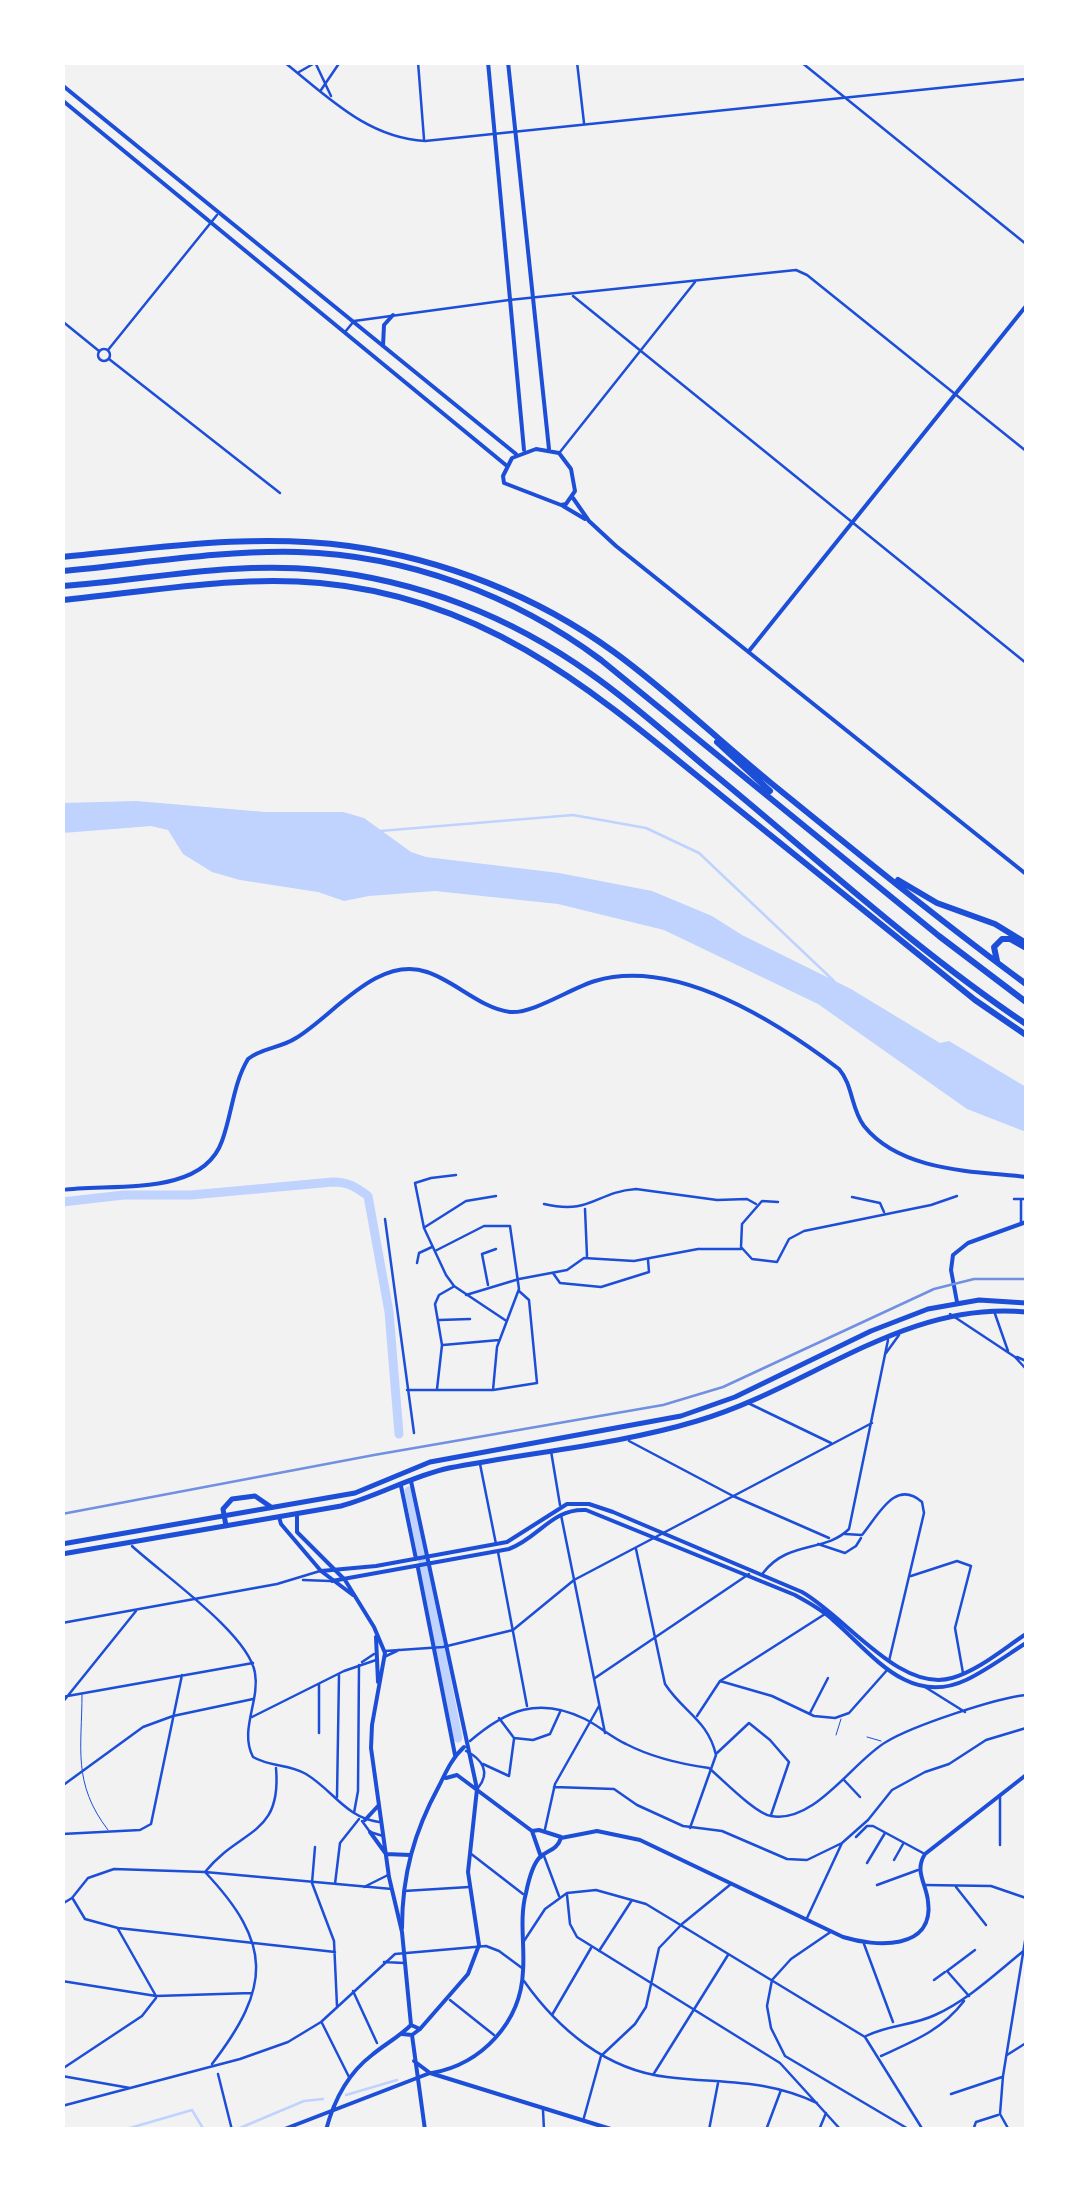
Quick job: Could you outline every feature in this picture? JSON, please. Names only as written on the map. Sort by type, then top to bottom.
[{"type":"highway","points":[[62,557],[283,540],[353,547],[419,560],[500,588],[560,617],[614,652],[1026,984]]},
{"type":"highway","points":[[62,571],[295,552],[386,562],[455,582],[530,614],[586,649],[1026,1002]]},
{"type":"highway","points":[[62,586],[245,570],[315,570],[400,584],[476,609],[517,628],[590,673],[887,916],[1026,1024]]},
{"type":"highway","points":[[62,600],[241,584],[318,583],[406,599],[505,636],[595,693],[975,1000],[1026,1035]]},
{"type":"highway","points":[[708,730],[723,749],[818,836]]},
{"type":"highway","points":[[886,874],[926,897],[995,924],[1026,946]]},
{"type":"highway","points":[[997,962],[994,947],[1002,939],[1010,938],[1026,946]]},
{"type":"main road","points":[[62,1544],[355,1493],[449,1458],[662,1421],[701,1410],[898,1320],[956,1300],[1026,1303]]},
{"type":"main road","points":[[62,1554],[297,1514],[367,1499],[446,1469],[699,1421],[888,1336],[950,1314],[1026,1312]]},
{"type":"main road","points":[[888,1336],[898,1320]]},
{"type":"main road","points":[[406,1471],[410,1481]]},
{"type":"main road","points":[[226,1526],[224,1506],[237,1498],[257,1496],[271,1506]]},
{"type":"main road","points":[[280,1517],[293,1503]]},
{"type":"street","points":[[284,62],[373,129],[402,140],[1026,79]]},
{"type":"street","points":[[297,73],[315,62],[331,98]]},
{"type":"street","points":[[418,62],[424,140]]},
{"type":"street","points":[[488,62],[524,450]]},
{"type":"street","points":[[508,62],[549,449]]},
{"type":"street","points":[[577,62],[584,124]]},
{"type":"street","points":[[801,62],[1026,244]]},
{"type":"street","points":[[320,91],[341,63]]},
{"type":"street","points":[[318,71],[333,74]]},
{"type":"street","points":[[62,85],[516,454]]},
{"type":"street","points":[[62,100],[507,466]]},
{"type":"street","points":[[99,351],[108,350],[220,212]]},
{"type":"street","points":[[345,332],[354,321],[393,315],[766,272],[801,272],[1026,451]]},
{"type":"street","points":[[559,453],[695,282]]},
{"type":"street","points":[[572,294],[1026,663]]},
{"type":"street","points":[[749,651],[1026,306]]},
{"type":"street","points":[[383,346],[384,325],[393,315]]},
{"type":"street","points":[[62,321],[99,351],[101,361],[109,359]]},
{"type":"street","points":[[108,350],[109,359],[280,494]]},
{"type":"street","points":[[589,521],[572,498],[574,476],[559,453],[549,449],[516,454],[502,479],[507,487],[561,505],[589,521],[1026,874]]},
{"type":"street","points":[[561,505],[572,498]]},
{"type":"street","points":[[62,1190],[157,1184],[192,1175],[209,1163],[221,1145],[248,1060],[296,1039],[356,989],[384,976],[415,969],[439,976],[492,1006],[512,1012],[612,977],[642,976],[700,988],[741,1006],[840,1069],[860,1119],[883,1143],[920,1162],[1026,1177]]},
{"type":"street","points":[[456,1175],[414,1184],[424,1228],[454,1286],[506,1321]]},
{"type":"street","points":[[544,1204],[572,1210],[622,1190],[636,1189],[717,1200],[747,1199],[756,1205]]},
{"type":"street","points":[[424,1228],[466,1201],[496,1196]]},
{"type":"street","points":[[852,1196],[880,1203],[884,1213]]},
{"type":"street","points":[[778,1202],[765,1200],[756,1205],[742,1227],[742,1249],[752,1259],[775,1262],[782,1257],[789,1239],[798,1233],[931,1206],[957,1196]]},
{"type":"street","points":[[956,1300],[950,1270],[953,1255],[968,1243],[1024,1223],[1024,1199],[1014,1199]]},
{"type":"street","points":[[585,1206],[587,1258]]},
{"type":"street","points":[[385,1218],[414,1433]]},
{"type":"street","points":[[417,1263],[418,1253],[484,1226],[510,1226],[519,1291],[499,1340],[493,1390]]},
{"type":"street","points":[[489,1287],[482,1254],[496,1249]]},
{"type":"street","points":[[466,1295],[571,1268],[587,1258],[634,1261],[698,1249],[742,1249]]},
{"type":"street","points":[[553,1273],[560,1283],[601,1287],[650,1272],[647,1259]]},
{"type":"street","points":[[437,1390],[442,1346],[436,1304],[438,1295],[454,1286]]},
{"type":"street","points":[[407,1390],[493,1390],[537,1382],[530,1300],[519,1291]]},
{"type":"street","points":[[993,1310],[1009,1353]]},
{"type":"street","points":[[950,1314],[1026,1361]]},
{"type":"street","points":[[438,1320],[470,1319]]},
{"type":"street","points":[[885,1354],[902,1331]]},
{"type":"street","points":[[845,1534],[851,1523],[888,1336]]},
{"type":"street","points":[[442,1346],[499,1340]]},
{"type":"street","points":[[1015,1357],[1026,1369]]},
{"type":"street","points":[[747,1402],[833,1444]]},
{"type":"street","points":[[250,1718],[375,1657],[400,1649],[433,1648],[513,1630],[574,1580],[872,1423]]},
{"type":"street","points":[[624,1438],[733,1496],[832,1539]]},
{"type":"street","points":[[550,1450],[560,1506]]},
{"type":"street","points":[[480,1463],[496,1544]]},
{"type":"street","points":[[410,1481],[433,1648],[455,1755]]},
{"type":"street","points":[[401,1486],[477,1789],[469,1852],[478,1946],[470,1970],[448,1999],[420,2029],[412,2035],[402,2034]]},
{"type":"street","points":[[720,1680],[772,1696],[810,1714],[841,1717],[888,1672],[924,1512],[919,1499],[905,1493],[894,1496],[856,1546],[845,1553],[816,1544]]},
{"type":"street","points":[[62,1624],[302,1580],[332,1581],[369,1575],[496,1544],[522,1534],[560,1506],[581,1503],[763,1574],[821,1603],[889,1662],[922,1678],[949,1679],[962,1674],[1026,1634]]},
{"type":"street","points":[[302,1580],[333,1568],[366,1568],[498,1552],[525,1542],[560,1514],[593,1512],[749,1574],[826,1614],[888,1672],[924,1686],[966,1712]]},
{"type":"street","points":[[297,1514],[299,1536],[345,1580],[384,1654],[371,1734],[388,1874],[402,1932]]},
{"type":"street","points":[[560,1514],[605,1734]]},
{"type":"street","points":[[280,1517],[281,1524],[321,1571],[353,1596]]},
{"type":"street","points":[[763,1574],[784,1554],[845,1534],[862,1535]]},
{"type":"street","points":[[129,1543],[239,1641],[253,1662],[256,1680],[250,1752],[258,1760],[308,1775],[362,1820],[386,1854]]},
{"type":"street","points":[[636,1548],[665,1684],[677,1702],[707,1731],[716,1755]]},
{"type":"street","points":[[498,1552],[528,1708]]},
{"type":"street","points":[[910,1576],[957,1561],[971,1566],[955,1628],[962,1674]]},
{"type":"street","points":[[366,1568],[369,1575]]},
{"type":"street","points":[[594,1679],[749,1574]]},
{"type":"street","points":[[69,1696],[137,1610]]},
{"type":"street","points":[[696,1717],[720,1680],[826,1614]]},
{"type":"street","points":[[376,1633],[379,1688]]},
{"type":"street","points":[[924,1686],[966,1680],[1026,1643]]},
{"type":"street","points":[[375,1657],[384,1654]]},
{"type":"street","points":[[62,1700],[253,1662]]},
{"type":"street","points":[[354,1815],[358,1791],[360,1664]]},
{"type":"street","points":[[337,1799],[338,1674]]},
{"type":"street","points":[[62,1834],[144,1829],[154,1819],[182,1675]]},
{"type":"street","points":[[810,1714],[828,1678]]},
{"type":"street","points":[[319,1683],[319,1734]]},
{"type":"street","points":[[411,2025],[402,1932],[403,1891],[410,1855],[424,1815],[455,1755],[499,1718],[528,1708],[560,1711],[591,1722],[605,1734],[646,1753],[710,1769],[770,1816],[802,1811],[884,1743],[966,1712],[1026,1695]]},
{"type":"street","points":[[62,1786],[128,1736],[173,1716],[255,1698]]},
{"type":"street","points":[[545,1831],[554,1787],[599,1706]]},
{"type":"street","points":[[514,1738],[533,1740],[546,1736],[555,1727],[560,1711]]},
{"type":"street","points":[[466,1748],[483,1764],[509,1776],[514,1738],[499,1718]]},
{"type":"street","points":[[690,1828],[716,1755],[750,1723],[789,1762],[770,1816]]},
{"type":"street","points":[[554,1787],[614,1789],[637,1806],[690,1828],[722,1831],[793,1860],[814,1858],[842,1843],[868,1820],[892,1790],[949,1764],[986,1740],[1026,1728]]},
{"type":"street","points":[[477,1789],[483,1782],[483,1764]]},
{"type":"street","points":[[205,1872],[214,1860],[272,1814],[277,1794],[276,1766]]},
{"type":"street","points":[[442,1780],[454,1774],[532,1831],[560,1896]]},
{"type":"street","points":[[532,1831],[545,1831],[561,1838],[589,1831],[617,1834],[653,1846],[832,1932],[864,1944],[898,1942],[917,1936],[924,1929],[928,1914],[919,1870],[924,1854],[1026,1775]]},
{"type":"street","points":[[844,1778],[860,1797]]},
{"type":"street","points":[[1000,1793],[1000,1845]]},
{"type":"street","points":[[335,1886],[340,1843],[378,1806]]},
{"type":"street","points":[[362,1820],[380,1822]]},
{"type":"street","points":[[856,1838],[869,1825],[924,1854]]},
{"type":"street","points":[[370,1832],[383,1836]]},
{"type":"street","points":[[867,1863],[886,1832]]},
{"type":"street","points":[[282,2130],[332,2108],[466,2061],[497,2037],[514,2008],[524,1969],[525,1895],[542,1856],[560,1844],[561,1838]]},
{"type":"street","points":[[894,1860],[904,1842]]},
{"type":"street","points":[[807,1919],[842,1843]]},
{"type":"street","points":[[315,1847],[312,1883],[335,1952],[337,2007]]},
{"type":"street","points":[[469,1852],[525,1895]]},
{"type":"street","points":[[386,1854],[410,1855]]},
{"type":"street","points":[[877,1886],[919,1870]]},
{"type":"street","points":[[62,1904],[88,1878],[104,1871],[205,1872],[392,1890]]},
{"type":"street","points":[[205,1872],[235,1907],[255,1944],[254,1992],[242,2023],[210,2067]]},
{"type":"street","points":[[362,1888],[382,1881],[388,1874]]},
{"type":"street","points":[[583,2122],[601,2056],[641,2016],[659,1948],[732,1883]]},
{"type":"street","points":[[954,1884],[986,1925]]},
{"type":"street","points":[[403,1891],[470,1886]]},
{"type":"street","points":[[924,1886],[991,1886],[1026,1898]]},
{"type":"street","points":[[523,1942],[539,1917],[566,1893],[596,1890],[632,1898],[682,1924],[865,2036],[923,2130]]},
{"type":"street","points":[[566,1893],[573,1932],[780,2062],[841,2130]]},
{"type":"street","points":[[72,1898],[86,1918],[118,1928],[335,1952]]},
{"type":"street","points":[[599,1951],[632,1898]]},
{"type":"street","points":[[522,1916],[528,1920],[539,1917]]},
{"type":"street","points":[[118,1928],[156,1996]]},
{"type":"street","points":[[832,1932],[791,1958],[772,1980],[768,2016],[785,2056],[910,2130]]},
{"type":"street","points":[[1009,2130],[1000,2114],[1003,2076],[1026,1934]]},
{"type":"street","points":[[864,1944],[894,2024]]},
{"type":"street","points":[[62,2106],[288,2042],[322,2022],[395,1954],[478,1946],[500,1951],[524,1969]]},
{"type":"street","points":[[552,2015],[592,1947]]},
{"type":"street","points":[[934,1980],[974,1950]]},
{"type":"street","points":[[879,2056],[934,2031],[1025,1950]]},
{"type":"street","points":[[653,2075],[728,1954]]},
{"type":"street","points":[[383,1962],[404,1964]]},
{"type":"street","points":[[947,1971],[967,1998]]},
{"type":"street","points":[[522,1979],[552,2015],[601,2056],[653,2075],[748,2082],[782,2089],[818,2104]]},
{"type":"street","points":[[62,1981],[156,1996],[254,1992]]},
{"type":"street","points":[[353,1991],[377,2043]]},
{"type":"street","points":[[62,2069],[142,2016],[156,1996]]},
{"type":"street","points":[[865,2036],[894,2024],[917,2023],[967,1998]]},
{"type":"street","points":[[448,1999],[497,2037]]},
{"type":"street","points":[[322,2022],[350,2077]]},
{"type":"street","points":[[411,2025],[420,2029]]},
{"type":"street","points":[[326,2130],[332,2108],[350,2077],[411,2025]]},
{"type":"street","points":[[412,2035],[425,2130]]},
{"type":"street","points":[[1006,2056],[1026,2043]]},
{"type":"street","points":[[780,2062],[785,2056]]},
{"type":"street","points":[[414,2062],[430,2073],[614,2130]]},
{"type":"street","points":[[218,2074],[232,2128]]},
{"type":"street","points":[[62,2076],[131,2088]]},
{"type":"street","points":[[951,2094],[1003,2076]]},
{"type":"street","points":[[709,2130],[718,2082]]},
{"type":"street","points":[[766,2130],[782,2089]]},
{"type":"street","points":[[544,2108],[544,2130]]},
{"type":"street","points":[[819,2130],[826,2112]]},
{"type":"street","points":[[973,2130],[976,2122],[998,2115]]},
{"type":"lane","points":[[82,1694],[80,1772],[88,1798],[110,1832]]},
{"type":"lane","points":[[836,1734],[841,1717]]},
{"type":"lane","points":[[867,1736],[884,1743]]},
{"type":"water","points":[[136,801],[265,812],[343,812],[364,818],[411,852],[426,857],[559,873],[652,891],[712,916],[851,989],[940,1043],[949,1041],[1026,1087],[1026,1132],[967,1109],[818,1004],[664,930],[558,904],[435,891],[344,901],[318,892],[212,872],[183,854],[168,830],[151,826],[63,833],[63,803]]},
{"type":"waterway","points":[[380,831],[573,815],[646,828],[699,853],[834,981]]},
{"type":"waterway","points":[[62,1202],[333,1182],[348,1184],[364,1193],[368,1196],[389,1312],[399,1434]]},
{"type":"waterway","points":[[409,1491],[458,1738]]},
{"type":"waterway","points":[[346,2095],[397,2080]]},
{"type":"waterway","points":[[235,2130],[304,2101],[323,2099]]},
{"type":"waterway","points":[[123,2130],[192,2110],[204,2130]]},
{"type":"railway","points":[[62,1514],[663,1405],[723,1387],[934,1289],[974,1279],[1026,1279]]}]
